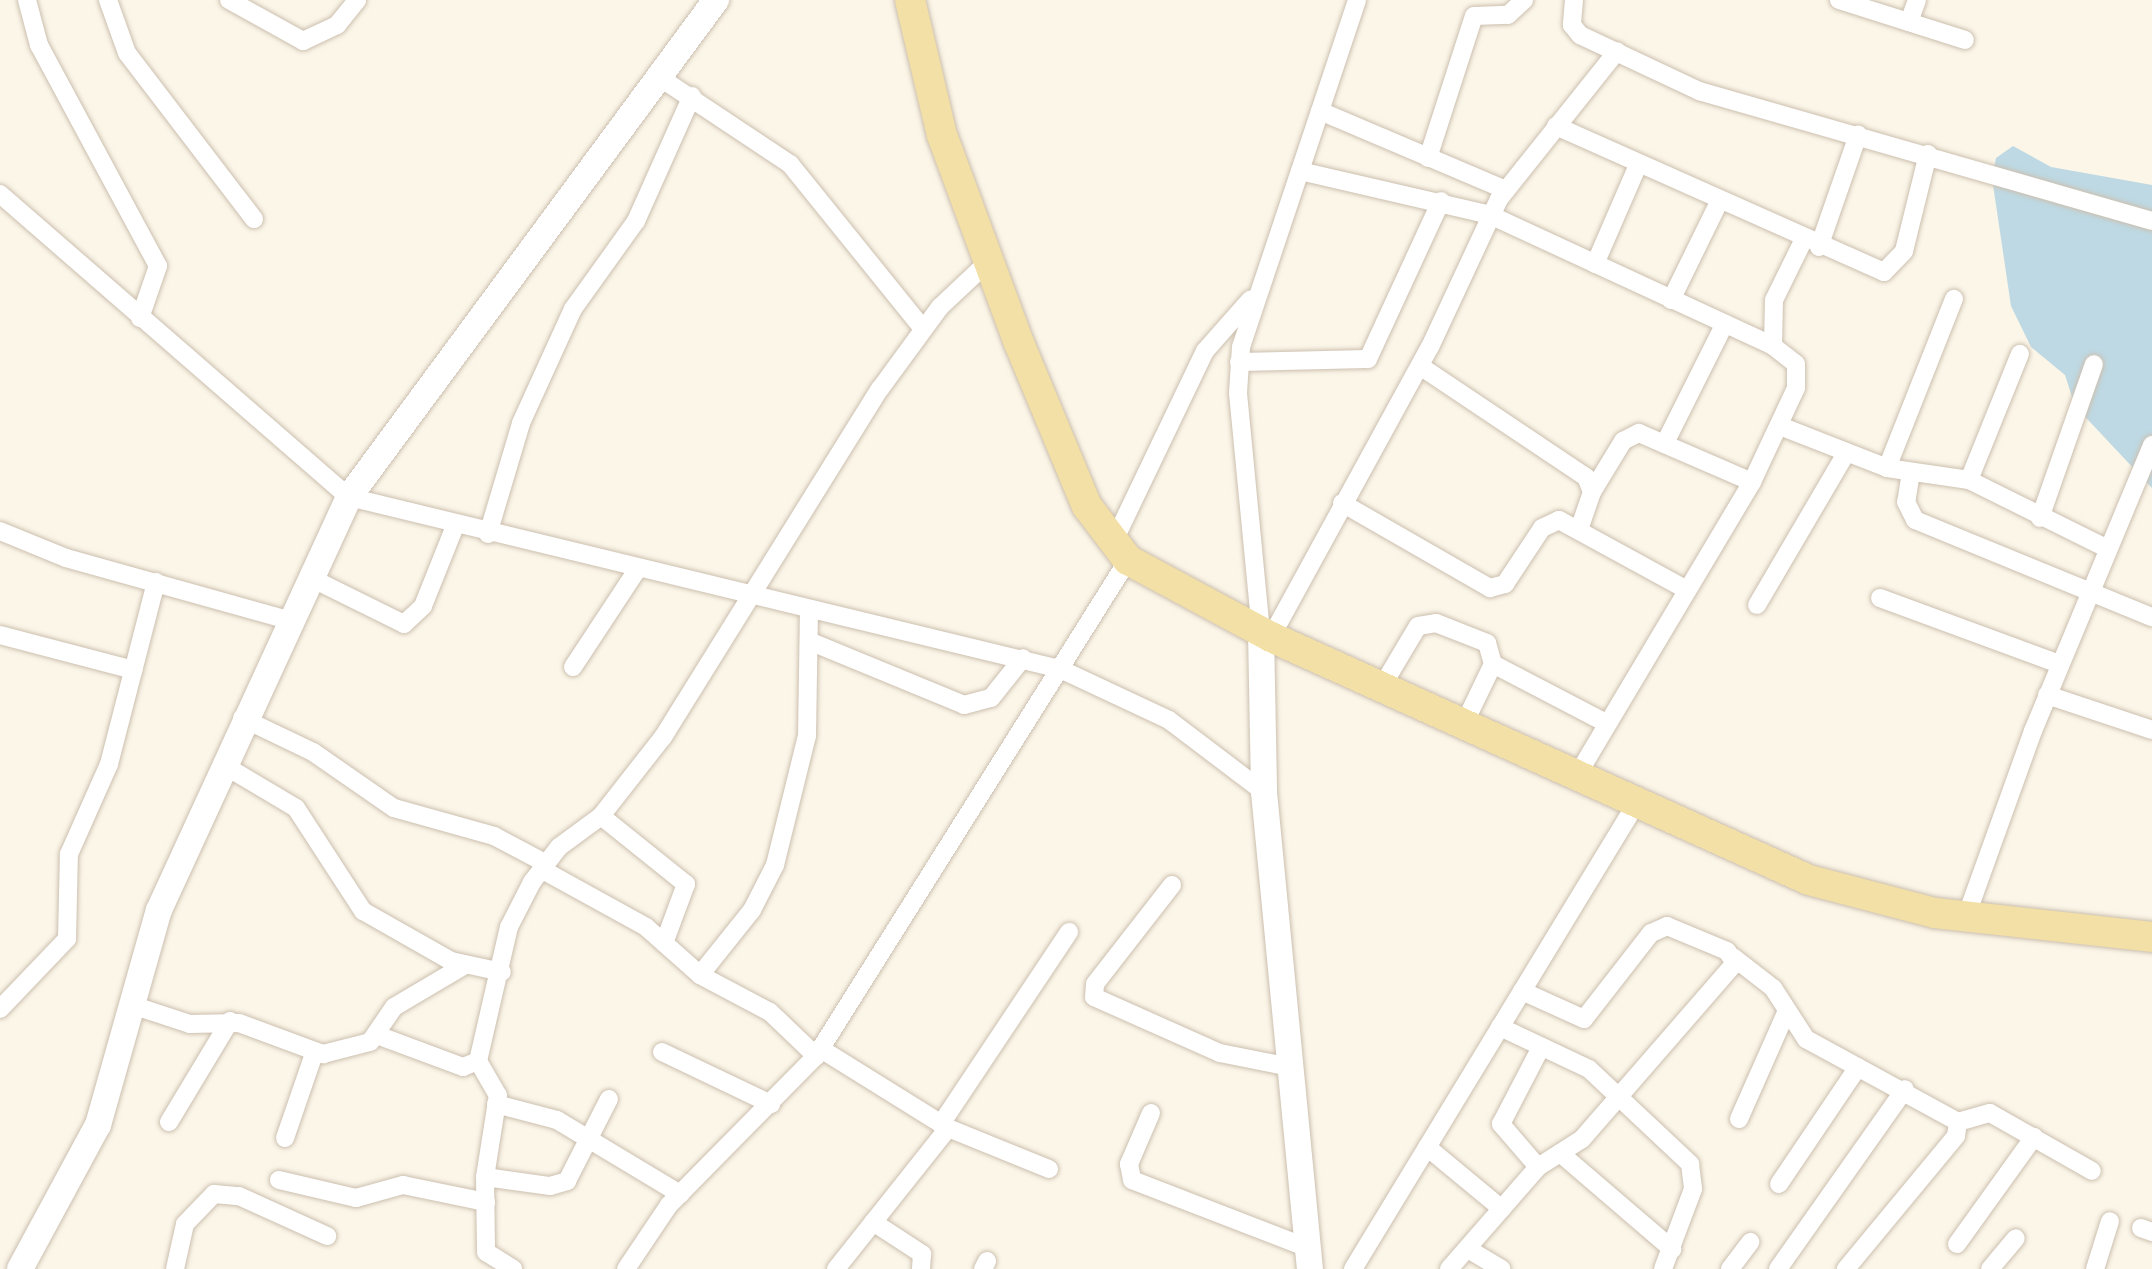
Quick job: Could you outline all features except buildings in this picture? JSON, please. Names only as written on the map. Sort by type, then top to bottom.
[{"type":"main road","points":[[910,0],[933,105],[989,261],[1068,466],[1120,552],[1266,635],[1809,880],[1966,917],[2152,937]]},
{"type":"street","points":[[27,0],[39,45],[158,266],[140,318]]},
{"type":"street","points":[[108,0],[127,53],[254,219]]},
{"type":"street","points":[[229,0],[303,41],[337,25],[357,0]]},
{"type":"street","points":[[20,1269],[98,1125],[129,1004],[159,910],[242,718],[349,497],[662,79],[716,0]]},
{"type":"street","points":[[1151,1113],[1129,1164],[1132,1180],[1309,1258],[1264,792],[1266,635],[1239,362],[1255,296],[1357,0]]},
{"type":"street","points":[[1428,158],[1474,16],[1508,15],[1524,0]]},
{"type":"street","points":[[1574,0],[1572,25],[1580,35],[1699,91],[1928,154],[2152,221]]},
{"type":"street","points":[[1839,0],[1965,40]]},
{"type":"street","points":[[1909,22],[1917,0]]},
{"type":"street","points":[[1266,635],[1420,366],[1490,215],[1506,190],[1617,51]]},
{"type":"street","points":[[662,79],[692,96],[790,164],[923,329]]},
{"type":"street","points":[[488,534],[521,423],[573,309],[636,221],[692,96]]},
{"type":"street","points":[[1320,111],[1506,190]]},
{"type":"street","points":[[1556,126],[1811,244],[1891,271],[1904,251],[1928,154]]},
{"type":"street","points":[[1773,346],[1774,300],[1811,244],[1858,135]]},
{"type":"street","points":[[1595,264],[1638,165]]},
{"type":"street","points":[[1300,171],[1441,201],[1490,215],[1773,346],[1789,355],[1799,375],[1780,426],[1752,482],[1683,588],[1576,777]]},
{"type":"street","points":[[0,194],[349,497],[455,526],[809,612],[1023,658],[1060,669],[1169,720],[1264,792]]},
{"type":"street","points":[[1239,362],[1368,359],[1441,201]]},
{"type":"street","points":[[1671,300],[1719,202]]},
{"type":"street","points":[[513,1269],[486,1252],[485,1177],[496,1087],[478,1061],[502,972],[509,927],[543,866],[601,816],[752,598],[923,329],[989,261]]},
{"type":"street","points":[[626,1269],[680,1194],[771,1104],[818,1052],[1060,669],[1120,552],[1205,351],[1255,296]]},
{"type":"street","points":[[1887,468],[1954,299]]},
{"type":"street","points":[[1666,441],[1724,325]]},
{"type":"street","points":[[1969,480],[2020,354]]},
{"type":"street","points":[[2040,518],[2094,364]]},
{"type":"street","points":[[1420,366],[1586,477],[1592,492]]},
{"type":"street","points":[[1780,426],[1887,468],[1969,480],[2040,518],[2106,548]]},
{"type":"street","points":[[1579,529],[1592,492],[1629,436],[1666,441],[1752,482]]},
{"type":"street","points":[[1966,917],[2059,664],[2152,445]]},
{"type":"street","points":[[1757,605],[1846,453]]},
{"type":"street","points":[[1911,472],[1906,502],[1915,520],[2091,586],[2150,613]]},
{"type":"street","points":[[1342,503],[1490,588],[1511,578],[1550,522],[1579,529],[1683,588]]},
{"type":"street","points":[[309,577],[404,624],[423,606],[455,526]]},
{"type":"street","points":[[0,531],[156,582],[288,620]]},
{"type":"street","points":[[573,667],[637,570]]},
{"type":"street","points":[[0,1009],[67,939],[69,854],[109,764],[156,582]]},
{"type":"street","points":[[1880,598],[2059,664]]},
{"type":"street","points":[[700,975],[752,910],[775,865],[807,736],[809,612]]},
{"type":"street","points":[[1381,688],[1410,633],[1425,623],[1487,643],[1493,664],[1463,726]]},
{"type":"street","points":[[0,635],[133,670]]},
{"type":"street","points":[[809,641],[964,705],[991,698],[1023,658]]},
{"type":"street","points":[[1493,664],[1606,723]]},
{"type":"street","points":[[2047,695],[2152,730]]},
{"type":"street","points":[[242,718],[313,752],[394,808],[494,836],[664,943],[700,975],[770,1012],[818,1052],[944,1126],[1049,1169]]},
{"type":"street","points":[[222,764],[296,808],[363,911],[465,965],[502,972]]},
{"type":"street","points":[[1353,1269],[1636,804]]},
{"type":"street","points":[[601,816],[686,884],[664,943]]},
{"type":"street","points":[[1172,885],[1095,984],[1094,997],[1220,1053],[1290,1067]]},
{"type":"street","points":[[1522,991],[1577,1017],[1591,1015],[1660,927],[1733,957],[1773,988],[1786,1013],[1806,1039],[1905,1089],[1958,1122],[1990,1113],[2092,1171]]},
{"type":"street","points":[[836,1269],[944,1126],[1069,932]]},
{"type":"street","points":[[1449,1269],[1538,1167],[1560,1153],[1623,1094],[1729,975],[1733,957]]},
{"type":"street","points":[[129,1004],[190,1024],[230,1021],[314,1054],[356,1047],[377,1035],[405,998],[465,965]]},
{"type":"street","points":[[1739,1119],[1786,1013]]},
{"type":"street","points":[[169,1122],[230,1021]]},
{"type":"street","points":[[1500,1027],[1623,1094],[1690,1164],[1693,1189],[1663,1269]]},
{"type":"street","points":[[377,1035],[463,1067],[478,1061]]},
{"type":"street","points":[[1538,1167],[1501,1124],[1541,1047]]},
{"type":"street","points":[[662,1052],[771,1104]]},
{"type":"street","points":[[285,1138],[314,1054]]},
{"type":"street","points":[[1779,1184],[1858,1067]]},
{"type":"street","points":[[1778,1269],[1905,1089]]},
{"type":"street","points":[[485,1177],[561,1184],[590,1138],[609,1099]]},
{"type":"street","points":[[496,1104],[590,1138],[680,1194]]},
{"type":"street","points":[[1846,1269],[1956,1136],[1958,1122]]},
{"type":"street","points":[[1957,1244],[2034,1137]]},
{"type":"street","points":[[1427,1147],[1502,1209]]},
{"type":"street","points":[[1560,1153],[1672,1249]]},
{"type":"street","points":[[279,1180],[356,1198],[403,1185],[486,1202]]},
{"type":"street","points":[[175,1269],[185,1224],[214,1194],[239,1196],[327,1236]]},
{"type":"street","points":[[2095,1269],[2110,1221]]},
{"type":"street","points":[[873,1222],[922,1254],[921,1269]]},
{"type":"street","points":[[1990,1269],[2016,1238]]},
{"type":"street","points":[[1730,1269],[1750,1242]]},
{"type":"street","points":[[1468,1249],[1501,1269]]},
{"type":"water","points":[[2013,146],[2051,167],[2152,185],[2152,488],[2075,406],[2065,375],[2031,347],[2011,306],[1992,178],[1996,158]]}]
